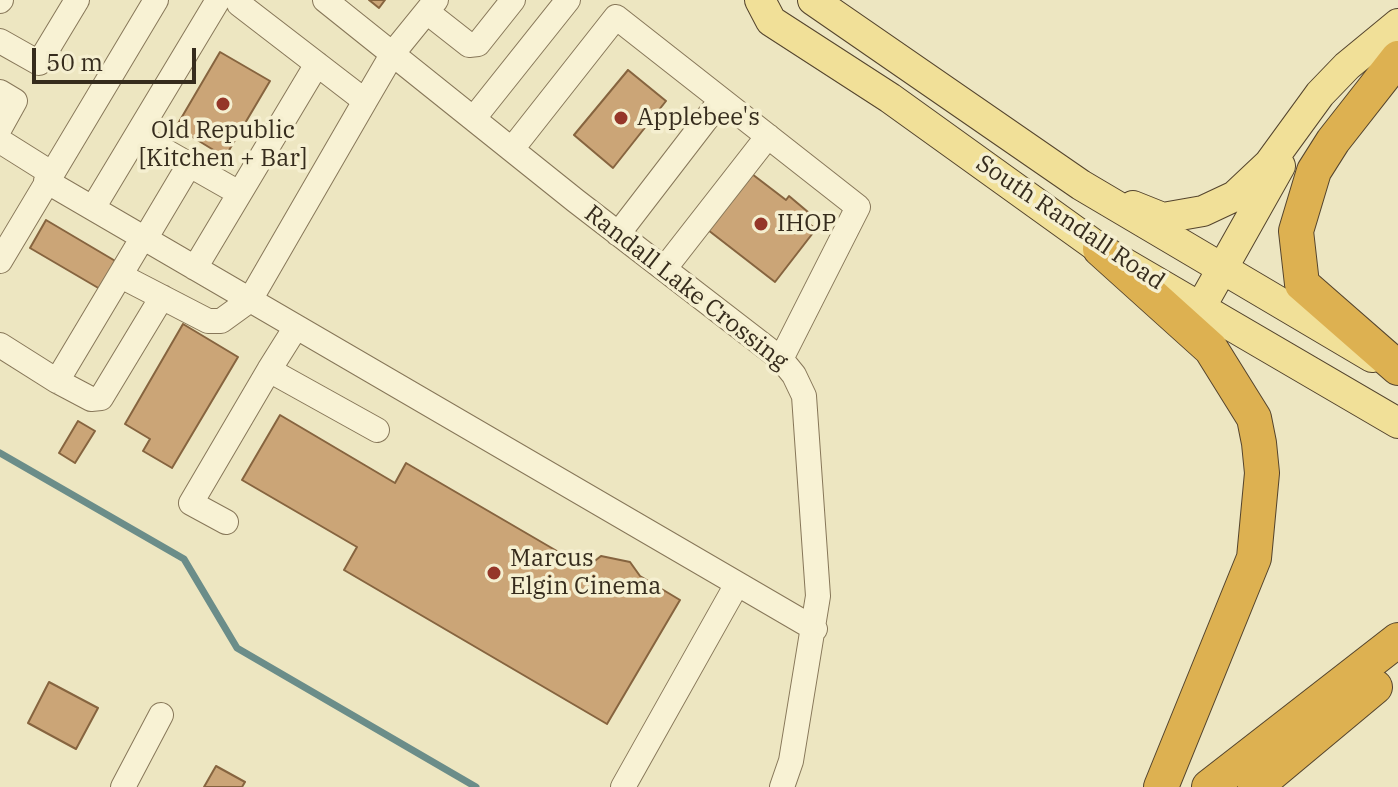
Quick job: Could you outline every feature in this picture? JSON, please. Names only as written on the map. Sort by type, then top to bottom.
[{"type":"highway","points":[[1398,58],[1333,141],[1314,171],[1296,231],[1302,284],[1398,370]]},
{"type":"highway","points":[[1100,249],[1211,349],[1249,408],[1259,443],[1262,473],[1254,558],[1161,787]]},
{"type":"highway","points":[[1209,787],[1398,640]]},
{"type":"highway","points":[[1229,787],[1386,678]]},
{"type":"highway","points":[[1255,787],[1386,678]]},
{"type":"main road","name":"South Randall Road","points":[[760,0],[771,21],[890,98],[1100,249],[1199,310],[1398,423]]},
{"type":"main road","name":"South Randall Road","points":[[813,0],[1081,185],[1398,370]]},
{"type":"main road","points":[[1081,185],[1163,218],[1203,211],[1235,196],[1269,164],[1320,94],[1347,66],[1398,24]]},
{"type":"main road","points":[[1199,310],[1320,94]]},
{"type":"street","points":[[0,41],[39,63],[77,0]]},
{"type":"street","points":[[0,261],[156,0]]},
{"type":"street","name":"Randall Lake Crossing","points":[[325,0],[618,234],[781,359],[804,396],[818,596],[791,761],[782,787]]},
{"type":"street","points":[[121,276],[217,323],[250,300],[393,53],[432,6],[469,45],[478,44],[513,0]]},
{"type":"street","points":[[474,118],[568,0]]},
{"type":"street","points":[[93,208],[137,135],[232,1],[365,101]]},
{"type":"street","points":[[512,149],[616,17],[858,207],[781,359]]},
{"type":"street","points":[[195,268],[317,64]]},
{"type":"street","points":[[0,92],[15,101],[0,128]]},
{"type":"street","points":[[618,234],[721,100]]},
{"type":"street","points":[[137,135],[239,193]]},
{"type":"street","points":[[665,268],[768,136]]},
{"type":"street","points":[[0,141],[93,208],[815,629]]},
{"type":"street","points":[[57,381],[189,165]]},
{"type":"street","points":[[0,345],[91,399],[101,398],[162,297]]},
{"type":"street","points":[[226,522],[191,503],[296,327]]},
{"type":"street","points":[[269,370],[377,430]]},
{"type":"street","points":[[623,787],[737,584]]},
{"type":"street","points":[[123,787],[161,715]]},
{"type":"building","points":[[369,0],[385,0],[379,8]]},
{"type":"building","name":"Old Republic [Kitchen + Bar]","points":[[220,52],[270,81],[225,157],[176,127]]},
{"type":"building","name":"Applebee's","points":[[628,70],[666,101],[613,168],[574,135]]},
{"type":"building","name":"IHOP","points":[[752,174],[786,200],[789,196],[808,212],[803,219],[816,229],[775,282],[708,230]]},
{"type":"building","points":[[46,220],[117,262],[100,289],[30,248]]},
{"type":"building","points":[[183,324],[238,357],[172,468],[143,451],[150,439],[125,424]]},
{"type":"building","name":"Marcus Elgin Cinema","points":[[280,415],[395,483],[406,463],[586,568],[601,556],[630,562],[640,576],[680,600],[607,724],[344,570],[357,547],[242,480]]},
{"type":"building","points":[[78,421],[95,431],[75,463],[59,453]]},
{"type":"building","points":[[49,682],[98,708],[76,749],[28,723]]},
{"type":"building","points":[[216,766],[245,782],[242,787],[204,787]]},
{"type":"waterway","points":[[0,453],[184,559],[237,648],[476,787]]},
{"type":"place","name":"Old Republic [Kitchen + Bar]","points":[[223,104]]},
{"type":"place","name":"Applebee's","points":[[621,118]]},
{"type":"place","name":"IHOP","points":[[761,224]]},
{"type":"place","name":"Marcus Elgin Cinema","points":[[494,573]]}]
